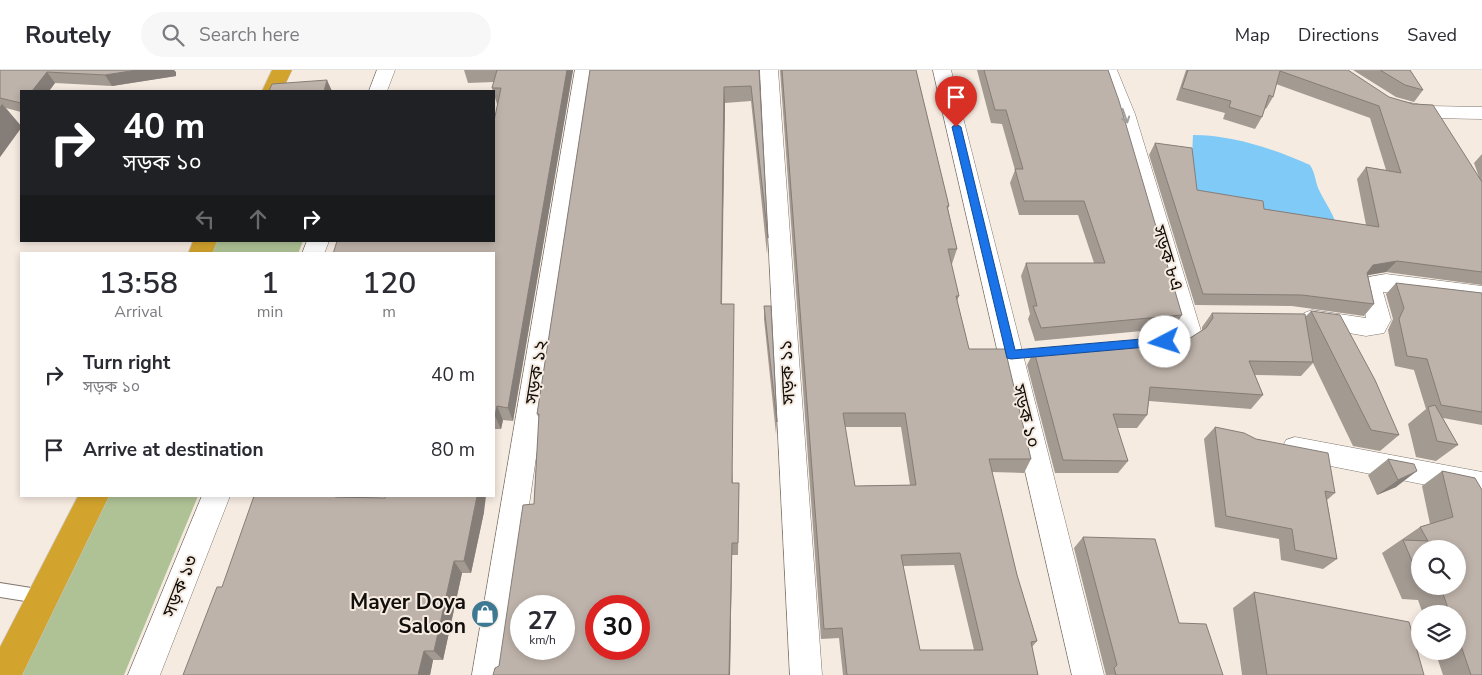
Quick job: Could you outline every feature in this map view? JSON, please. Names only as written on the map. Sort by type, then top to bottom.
[{"type":"highway","points":[[272,90],[282,70]]},
{"type":"highway","points":[[4,675],[45,597],[94,497]]},
{"type":"street","points":[[378,90],[386,70]]},
{"type":"street","name":"সড়ক ১২","points":[[488,675],[584,70]]},
{"type":"street","name":"সড়ক ১১","points":[[770,70],[806,675]]},
{"type":"street","name":"সড়ক ১০","points":[[942,70],[1021,354],[1088,675]]},
{"type":"street","name":"সড়ক ৮এ","points":[[1108,70],[1125,114],[1189,330],[1180,340],[1127,345]]},
{"type":"street","points":[[1388,103],[1411,110],[1428,112],[1482,113]]},
{"type":"street","points":[[1292,316],[1366,327],[1376,326],[1379,320],[1371,284],[1386,283],[1482,295]]},
{"type":"street","points":[[1185,316],[1210,317]]},
{"type":"street","points":[[1273,444],[1482,484]]},
{"type":"street","name":"সড়ক ১৩","points":[[144,675],[216,497]]},
{"type":"lane","points":[[0,590],[45,597]]},
{"type":"green space","points":[[215,242],[303,242],[299,252],[210,252]]},
{"type":"green space","points":[[91,497],[198,497],[124,675],[4,675]]},
{"type":"water","points":[[1193,135],[1238,140],[1310,165],[1318,189],[1335,221],[1190,197]]},
{"type":"building","points":[[0,70],[137,70],[105,75],[47,72],[33,90],[20,90],[20,103],[0,98]]},
{"type":"building","points":[[497,70],[567,70],[508,408],[497,406],[495,416],[495,252],[334,252],[337,242],[495,242],[495,116],[501,88],[492,88]]},
{"type":"building","points":[[590,70],[759,70],[768,238],[751,86],[724,87],[721,304],[734,304],[732,483],[739,483],[738,543],[732,543],[729,675],[493,675],[495,668],[499,666],[523,505],[534,504],[539,414],[537,414]]},
{"type":"building","points":[[782,70],[916,70],[949,206],[947,206],[957,249],[948,249],[959,296],[956,296],[969,349],[1005,349],[1031,459],[989,459],[1017,575],[1037,641],[1031,642],[1038,675],[847,675],[842,628],[824,629]],"holes":[[[843,413],[905,413],[916,485],[855,486]],[[960,553],[983,650],[920,650],[901,555]]]},
{"type":"building","points":[[984,70],[1108,70],[1119,101],[1182,315],[1041,328],[1033,306],[1037,306],[1026,263],[1105,263],[1084,201],[1024,201],[1015,169],[1023,169],[1006,110],[995,110]]},
{"type":"building","points":[[1188,70],[1348,70],[1389,97],[1413,104],[1433,105],[1482,182],[1482,272],[1397,261],[1373,265],[1367,273],[1374,304],[1302,295],[1203,294],[1155,143],[1192,148],[1197,190],[1263,201],[1264,209],[1379,227],[1366,167],[1401,173],[1379,106],[1280,71],[1273,97],[1269,95],[1262,117],[1229,107],[1231,101],[1182,88]]},
{"type":"building","points":[[1380,70],[1410,70],[1423,90],[1405,85]]},
{"type":"building","points":[[327,80],[324,90],[269,90],[272,84]]},
{"type":"building","points":[[1396,283],[1482,293],[1482,412],[1441,405],[1427,359],[1407,356],[1399,319],[1404,308]]},
{"type":"building","points":[[764,306],[771,306],[777,422]]},
{"type":"building","points":[[1311,311],[1340,315],[1375,380],[1399,435],[1371,430]]},
{"type":"building","points":[[1212,313],[1305,314],[1313,362],[1249,361],[1263,395],[1150,387],[1147,415],[1113,414],[1128,461],[1063,460],[1034,351],[1190,338],[1206,328],[1213,318]]},
{"type":"building","points":[[1435,405],[1458,445],[1437,441],[1428,407]]},
{"type":"building","points":[[1215,427],[1244,433],[1256,439],[1328,453],[1335,493],[1325,491],[1337,559],[1295,550],[1292,529],[1226,516]]},
{"type":"building","points":[[1388,459],[1414,464],[1417,471],[1398,480]]},
{"type":"building","points":[[1442,471],[1475,478],[1482,490],[1482,675],[1471,675],[1466,660],[1466,605],[1447,605],[1443,595],[1466,595],[1466,540],[1427,540],[1420,527],[1453,517]]},
{"type":"building","points":[[254,497],[477,497],[464,561],[454,561],[434,651],[424,651],[418,675],[183,675],[217,587],[222,587]]},
{"type":"building","points":[[1083,537],[1155,539],[1179,623],[1206,624],[1223,675],[1116,675],[1114,668],[1117,665]]},
{"type":"building","points":[[1403,540],[1411,540],[1411,559]]},
{"type":"building","points":[[1254,592],[1409,622],[1411,629],[1411,660],[1420,660],[1424,675],[1267,675]]},
{"type":"place","name":"Mayer Doya Saloon","points":[[485,614]]},
{"type":"route","points":[[956,127],[1011,354],[1165,342]]}]
